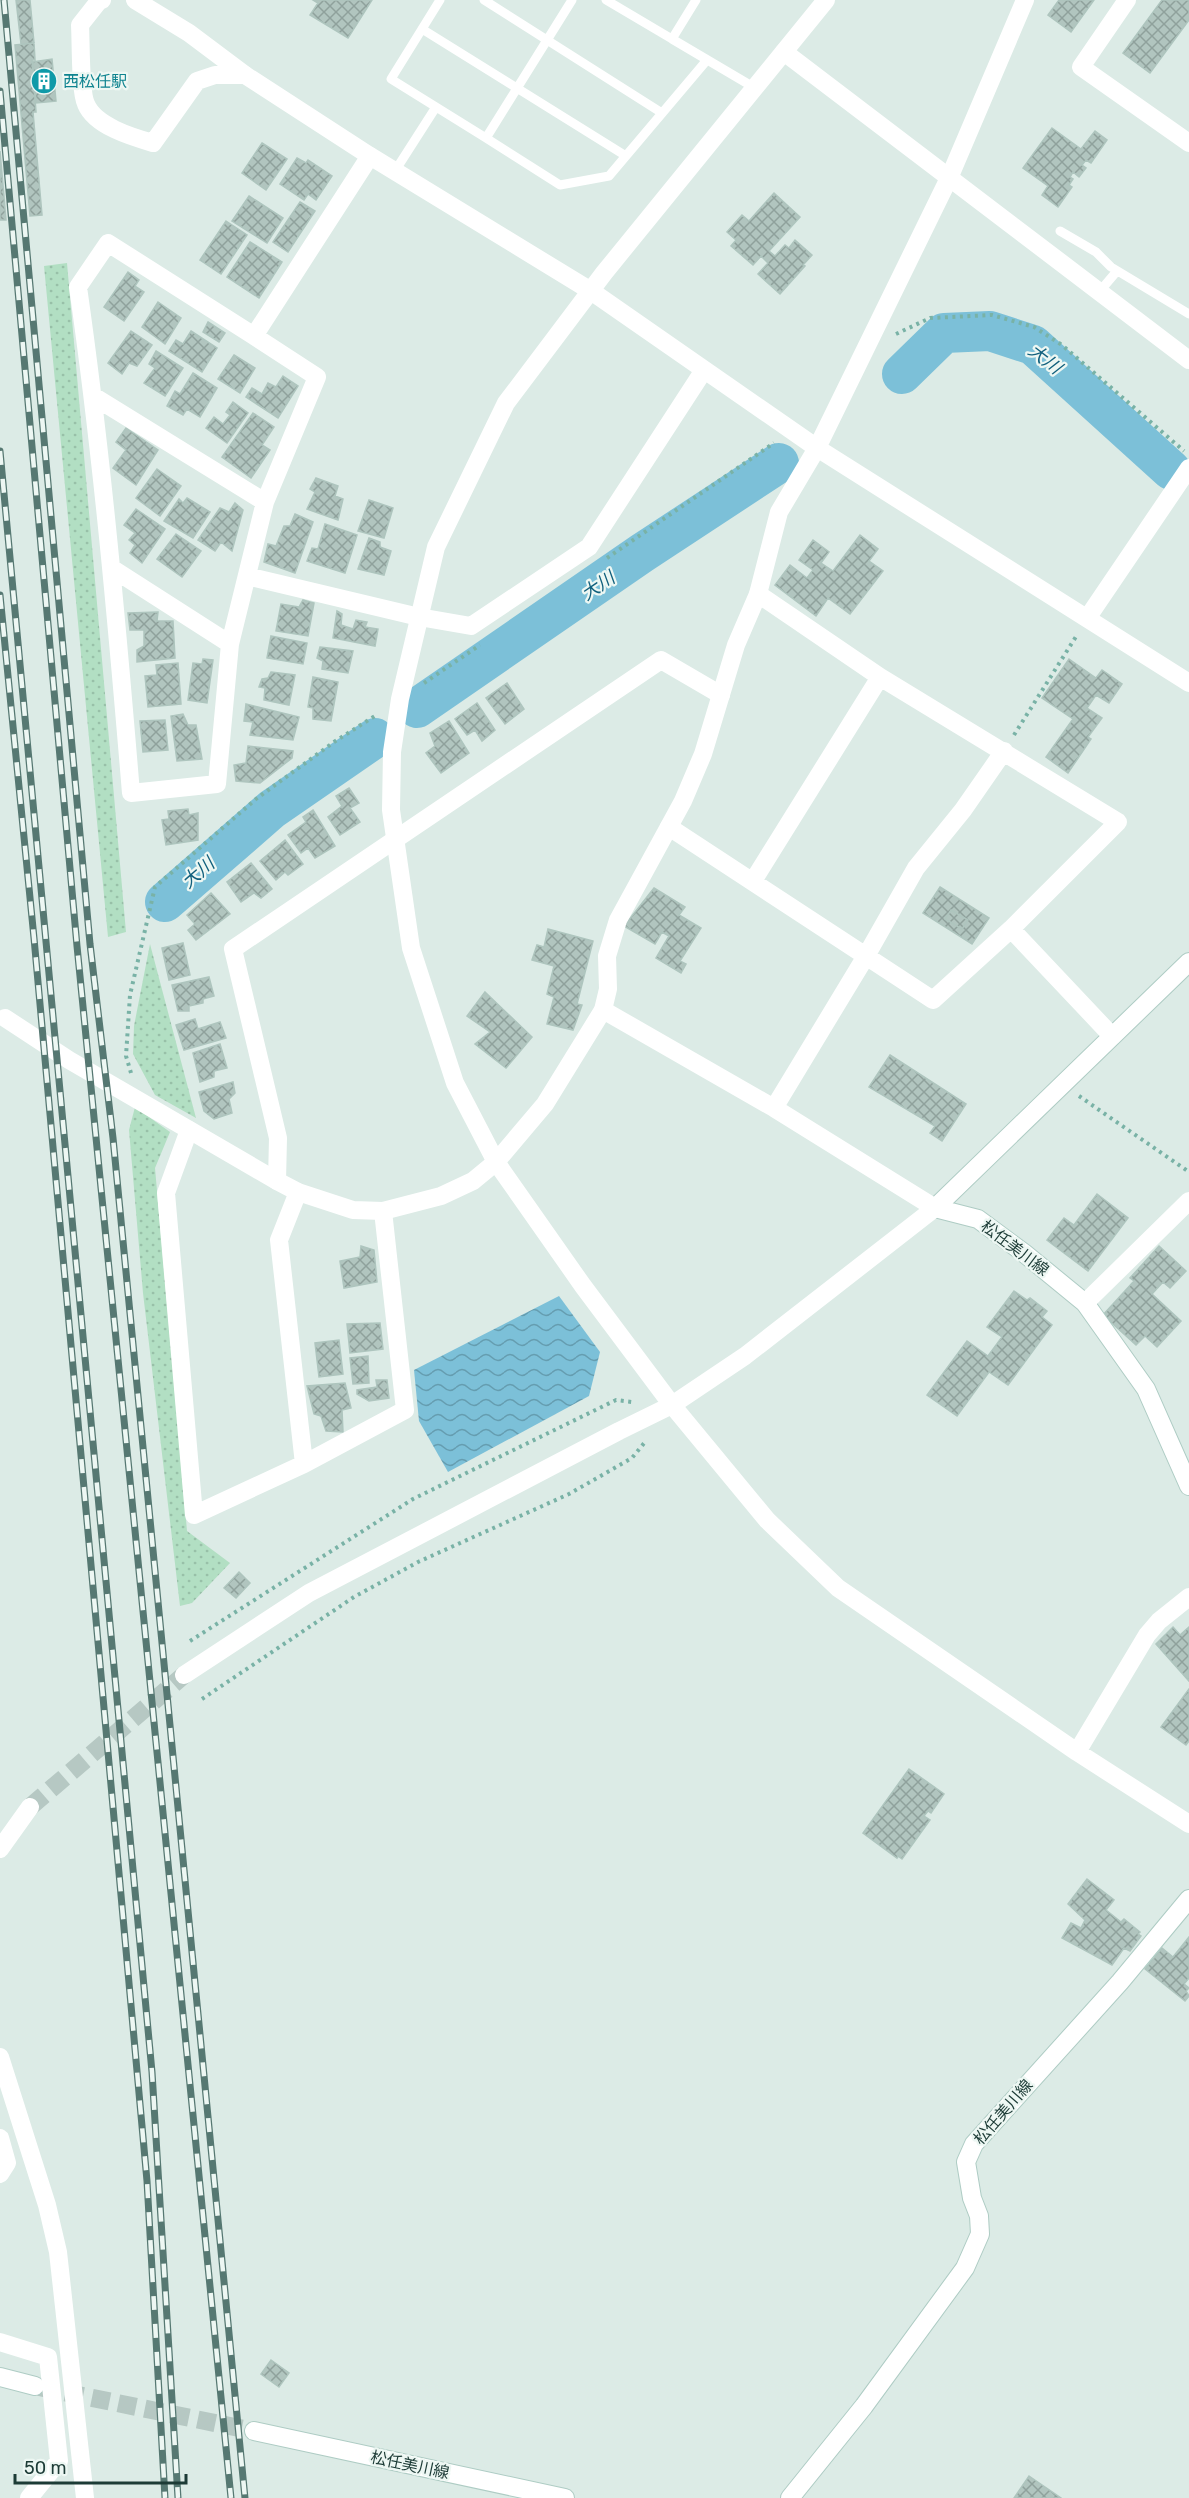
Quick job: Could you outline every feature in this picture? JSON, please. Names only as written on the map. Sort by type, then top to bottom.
[{"type":"street","points":[[102,0],[80,25],[86,105],[102,122],[123,135],[153,143],[197,81],[215,75],[245,75]]},
{"type":"street","points":[[135,0],[189,33],[245,75],[370,156],[591,291],[817,448],[1088,617],[1189,683]]},
{"type":"street","points":[[826,0],[591,291],[506,404],[436,547],[400,699],[392,752],[391,810],[411,948],[455,1083],[496,1162],[583,1287],[672,1405],[767,1520],[837,1588],[1077,1752],[1189,1824]]},
{"type":"street","points":[[5,1018],[69,1060],[277,1181],[298,1192],[353,1210],[383,1211],[441,1196],[473,1181],[496,1162],[545,1104],[603,1010],[608,989],[607,956],[618,920],[683,801],[703,754],[736,645],[758,594],[779,512],[817,448],[950,176],[1025,0]]},
{"type":"street","points":[[1127,0],[1081,67],[1189,143]]},
{"type":"street","points":[[784,52],[1189,360]]},
{"type":"street","points":[[254,336],[370,156]]},
{"type":"street","points":[[108,243],[254,336],[317,377],[265,502],[230,644],[217,784],[132,794],[113,569],[78,287],[108,243]]},
{"type":"street","points":[[247,576],[419,617],[471,626],[589,546],[705,370]]},
{"type":"street","points":[[93,396],[265,502]]},
{"type":"street","points":[[1088,617],[1189,468]]},
{"type":"street","points":[[113,569],[230,644]]},
{"type":"street","points":[[669,828],[933,1000],[1011,929],[1118,822],[880,677],[758,594]]},
{"type":"street","points":[[277,1181],[278,1138],[233,949],[662,660],[721,695]]},
{"type":"street","points":[[753,881],[880,677]]},
{"type":"street","points":[[774,1108],[916,868],[963,810],[1004,751]]},
{"type":"street","points":[[1011,929],[1112,1036]]},
{"type":"street","points":[[184,1675],[309,1593],[672,1405],[745,1356],[935,1208],[1189,962]]},
{"type":"street","name":"松任美川線","points":[[603,1010],[774,1108],[935,1208],[978,1219],[1024,1253],[1085,1303],[1146,1389],[1189,1486]]},
{"type":"street","points":[[189,1130],[166,1193],[195,1515],[304,1464],[405,1410],[383,1211]]},
{"type":"street","points":[[298,1192],[279,1240],[304,1464]]},
{"type":"street","points":[[1085,1303],[1189,1201]]},
{"type":"street","points":[[1077,1752],[1147,1635],[1159,1621],[1189,1597]]},
{"type":"street","points":[[0,1850],[30,1807]]},
{"type":"street","name":"松任美川線","points":[[790,2498],[864,2406],[965,2268],[980,2234],[979,2216],[972,2198],[966,2162],[974,2144],[1120,1982],[1189,1899]]},
{"type":"street","points":[[0,2057],[47,2205],[58,2252],[85,2498]]},
{"type":"street","points":[[0,2138],[8,2163],[0,2174]]},
{"type":"street","points":[[0,2342],[48,2357],[59,2461],[29,2498]]},
{"type":"street","points":[[0,2377],[35,2386]]},
{"type":"street","name":"松任美川線","points":[[254,2431],[565,2498]]},
{"type":"lane","points":[[440,0],[391,79],[560,184],[609,176],[707,60]]},
{"type":"lane","points":[[484,0],[662,113]]},
{"type":"lane","points":[[486,138],[572,0]]},
{"type":"lane","points":[[606,0],[755,88]]},
{"type":"lane","points":[[672,39],[696,0]]},
{"type":"lane","points":[[422,28],[516,90],[626,156]]},
{"type":"lane","points":[[396,171],[436,107]]},
{"type":"lane","points":[[1060,231],[1096,252],[1117,271],[1189,314]]},
{"type":"lane","points":[[1100,291],[1117,271]]},
{"type":"path","points":[[866,348],[930,318],[992,315],[1034,327],[1062,345],[1189,455]]},
{"type":"path","points":[[1004,751],[1088,617]]},
{"type":"path","points":[[1062,1084],[1189,1172]]},
{"type":"path","points":[[190,1641],[413,1499],[616,1400],[638,1402]]},
{"type":"path","points":[[202,1699],[354,1598],[418,1562],[569,1494],[632,1458],[645,1441]]},
{"type":"green space","points":[[67,263],[126,932],[108,937],[44,266]]},
{"type":"green space","points":[[150,944],[196,1118],[155,1095],[133,1054],[134,1026]]},
{"type":"green space","points":[[135,1107],[170,1132],[155,1168],[187,1531],[230,1563],[192,1603],[180,1606],[143,1293],[129,1130]]},
{"type":"water","points":[[559,1296],[600,1352],[589,1396],[448,1472],[419,1421],[414,1370]]},
{"type":"building","name":"西松任駅","points":[[16,0],[30,0],[34,43],[21,44]]},
{"type":"building","points":[[313,0],[372,0],[348,38],[310,15],[318,3]]},
{"type":"building","points":[[1059,0],[1094,0],[1071,32],[1048,15]]},
{"type":"building","points":[[1162,0],[1189,0],[1189,20],[1150,73],[1123,53]]},
{"type":"building","points":[[34,43],[35,60],[32,60],[36,112],[33,112],[42,215],[30,216],[15,45]]},
{"type":"building","name":"西松任駅","points":[[52,59],[56,101],[36,103],[33,62]]},
{"type":"building","points":[[1052,128],[1081,149],[1095,131],[1107,140],[1091,163],[1086,160],[1082,165],[1086,168],[1079,177],[1073,172],[1070,177],[1073,179],[1069,185],[1072,187],[1058,207],[1042,195],[1048,186],[1023,168]]},
{"type":"building","points":[[262,143],[287,159],[266,190],[242,173]]},
{"type":"building","points":[[0,151],[6,220],[0,220]]},
{"type":"building","points":[[297,158],[306,163],[308,160],[332,176],[316,200],[308,194],[304,200],[280,184]]},
{"type":"building","points":[[774,193],[800,217],[769,251],[775,256],[785,245],[789,248],[795,240],[812,255],[780,294],[758,274],[768,263],[761,256],[753,265],[731,246],[736,240],[727,232],[742,215],[749,221]]},
{"type":"building","points":[[249,196],[283,218],[267,243],[232,221]]},
{"type":"building","points":[[300,202],[315,211],[288,252],[273,242]]},
{"type":"building","points":[[226,221],[247,235],[221,274],[200,260]]},
{"type":"building","points":[[250,242],[282,262],[259,298],[227,277]]},
{"type":"building","points":[[128,272],[139,280],[135,286],[144,292],[124,321],[104,307]]},
{"type":"building","points":[[158,302],[181,318],[165,344],[142,327]]},
{"type":"building","points":[[208,322],[225,333],[219,342],[203,332]]},
{"type":"building","points":[[131,331],[152,345],[137,366],[129,363],[122,374],[108,363]]},
{"type":"building","points":[[191,331],[217,348],[202,372],[169,351],[176,340],[183,344]]},
{"type":"building","points":[[156,351],[183,368],[165,396],[144,383],[155,368],[149,364]]},
{"type":"building","points":[[234,355],[255,368],[240,393],[218,379]]},
{"type":"building","points":[[193,373],[217,388],[200,417],[187,409],[183,415],[167,406],[175,391],[180,394]]},
{"type":"building","points":[[283,376],[298,386],[278,418],[246,397],[252,388],[262,394],[268,383],[276,387]]},
{"type":"building","points":[[233,402],[248,413],[227,443],[206,428],[214,417],[223,424],[230,415],[226,412]]},
{"type":"building","points":[[253,413],[274,427],[262,445],[270,450],[251,478],[222,457]]},
{"type":"building","points":[[126,428],[158,450],[136,485],[113,468],[126,450],[116,442]]},
{"type":"building","points":[[157,469],[181,486],[160,516],[136,498]]},
{"type":"building","points":[[316,478],[338,486],[335,496],[343,499],[338,520],[307,509],[315,492],[310,489]]},
{"type":"building","points":[[187,498],[210,512],[193,538],[164,521],[179,499],[183,503]]},
{"type":"building","points":[[369,500],[393,508],[384,538],[358,531]]},
{"type":"building","points":[[235,503],[243,510],[232,551],[221,542],[215,551],[198,540],[220,508],[229,512]]},
{"type":"building","points":[[136,509],[165,529],[142,563],[130,553],[135,545],[129,540],[135,533],[124,525]]},
{"type":"building","points":[[295,514],[313,522],[295,573],[264,562],[268,544],[276,546],[284,526],[290,526]]},
{"type":"building","points":[[325,524],[357,535],[345,573],[307,561],[312,548],[318,549]]},
{"type":"building","points":[[176,534],[201,551],[182,577],[157,559]]},
{"type":"building","points":[[860,535],[878,549],[869,561],[883,571],[850,614],[828,598],[816,616],[775,585],[790,565],[807,578],[813,570],[799,560],[813,540],[829,552],[821,563],[833,571]]},
{"type":"building","points":[[369,538],[380,542],[380,547],[391,551],[384,575],[358,569]]},
{"type":"building","points":[[303,600],[314,603],[308,636],[276,631],[281,604],[299,607]]},
{"type":"building","points":[[337,611],[342,614],[341,625],[353,629],[356,620],[367,622],[365,627],[378,629],[375,646],[333,638]]},
{"type":"building","points":[[158,612],[157,621],[173,621],[175,658],[137,662],[137,650],[144,646],[144,630],[130,630],[128,613]]},
{"type":"building","points":[[271,636],[307,643],[303,664],[267,658]]},
{"type":"building","points":[[320,647],[353,651],[348,673],[322,669],[323,661],[317,658]]},
{"type":"building","points":[[203,659],[213,660],[207,703],[188,700],[193,663],[202,664]]},
{"type":"building","points":[[1069,659],[1096,678],[1102,670],[1122,684],[1109,703],[1096,695],[1087,708],[1102,718],[1088,737],[1091,739],[1068,773],[1046,757],[1073,719],[1042,698]]},
{"type":"building","points":[[178,663],[181,704],[148,707],[145,676],[157,675],[156,665]]},
{"type":"building","points":[[271,672],[295,675],[289,705],[264,700],[265,688],[259,687],[262,679],[268,678]]},
{"type":"building","points":[[313,677],[338,682],[331,721],[313,719],[313,708],[308,707]]},
{"type":"building","points":[[507,683],[524,709],[505,724],[486,698]]},
{"type":"building","points":[[477,703],[495,730],[482,741],[475,730],[467,735],[455,719]]},
{"type":"building","points":[[246,704],[299,717],[293,740],[250,735],[253,722],[244,721]]},
{"type":"building","points":[[183,714],[188,725],[196,725],[202,759],[177,761],[171,716]]},
{"type":"building","points":[[165,720],[168,750],[143,752],[140,721]]},
{"type":"building","points":[[449,721],[469,753],[441,773],[426,753],[435,746],[430,733]]},
{"type":"building","points":[[248,746],[293,751],[292,758],[260,783],[236,781],[234,765],[246,763]]},
{"type":"building","points":[[349,788],[359,803],[350,808],[360,822],[340,835],[328,817],[342,806],[336,796]]},
{"type":"building","points":[[188,809],[189,815],[198,813],[198,840],[166,845],[162,820],[169,819],[168,811]]},
{"type":"building","points":[[313,810],[335,846],[315,858],[308,848],[301,853],[288,835],[306,822],[303,817]]},
{"type":"building","points":[[285,840],[303,864],[288,875],[285,872],[276,880],[260,861]]},
{"type":"building","points":[[251,863],[272,889],[261,898],[254,893],[241,902],[227,882]]},
{"type":"building","points":[[940,887],[989,918],[972,944],[923,913]]},
{"type":"building","points":[[654,888],[685,907],[679,915],[701,928],[680,961],[686,964],[681,973],[656,958],[669,936],[662,932],[655,944],[624,926]]},
{"type":"building","points":[[211,893],[230,914],[196,940],[188,930],[195,924],[187,915]]},
{"type":"building","points":[[951,910],[968,920],[962,929],[945,919]]},
{"type":"building","points":[[548,929],[593,941],[577,1004],[582,1005],[573,1030],[547,1024],[554,997],[547,994],[554,966],[532,960],[537,945],[544,947]]},
{"type":"building","points":[[183,943],[190,975],[169,980],[162,948]]},
{"type":"building","points":[[209,977],[214,996],[203,999],[203,1003],[189,1006],[189,1011],[178,1011],[172,985]]},
{"type":"building","points":[[485,992],[532,1037],[506,1068],[475,1044],[490,1032],[467,1016]]},
{"type":"building","points":[[195,1019],[198,1029],[220,1022],[226,1038],[184,1050],[176,1025]]},
{"type":"building","points":[[220,1044],[227,1068],[214,1071],[214,1077],[200,1082],[193,1053]]},
{"type":"building","points":[[890,1055],[966,1104],[942,1141],[930,1133],[935,1126],[869,1087]]},
{"type":"building","points":[[233,1082],[235,1093],[229,1099],[232,1113],[214,1119],[204,1111],[199,1092]]},
{"type":"building","points":[[1097,1194],[1128,1218],[1088,1271],[1047,1240],[1064,1218],[1074,1225]]},
{"type":"building","points":[[361,1246],[374,1250],[377,1282],[344,1288],[340,1261],[360,1257]]},
{"type":"building","points":[[1159,1246],[1186,1271],[1170,1288],[1163,1282],[1152,1294],[1181,1321],[1157,1347],[1145,1336],[1136,1345],[1103,1315],[1134,1281],[1130,1278]]},
{"type":"building","points":[[1014,1291],[1027,1300],[1030,1298],[1047,1311],[1042,1317],[1052,1325],[1008,1385],[989,1372],[957,1416],[927,1395],[967,1341],[988,1356],[1002,1337],[987,1327]]},
{"type":"building","points":[[380,1323],[383,1349],[350,1353],[347,1324]]},
{"type":"building","points":[[339,1340],[343,1374],[319,1377],[315,1343]]},
{"type":"building","points":[[368,1356],[369,1383],[353,1384],[350,1358]]},
{"type":"building","points":[[376,1380],[387,1380],[389,1398],[369,1401],[357,1394],[357,1390],[377,1387]]},
{"type":"building","points":[[345,1383],[351,1408],[342,1410],[343,1432],[326,1431],[321,1416],[314,1414],[307,1386]]},
{"type":"building","points":[[239,1572],[250,1583],[236,1598],[224,1588]]},
{"type":"building","points":[[1173,1627],[1180,1635],[1189,1627],[1189,1681],[1156,1644]]},
{"type":"building","points":[[1189,1689],[1189,1741],[1186,1745],[1161,1727]]},
{"type":"building","points":[[909,1769],[944,1794],[931,1813],[928,1811],[924,1816],[930,1820],[902,1859],[898,1856],[897,1858],[863,1833]]},
{"type":"building","points":[[1087,1879],[1114,1900],[1106,1910],[1121,1922],[1124,1919],[1140,1932],[1138,1934],[1141,1936],[1130,1951],[1124,1948],[1112,1965],[1062,1938],[1071,1923],[1081,1928],[1085,1920],[1068,1904]]},
{"type":"building","points":[[1189,1937],[1189,1978],[1184,1984],[1189,1988],[1186,1991],[1189,1996],[1185,2001],[1145,1969],[1162,1948],[1173,1957]]},
{"type":"building","points":[[271,2360],[289,2373],[279,2387],[261,2374]]},
{"type":"building","points":[[1029,2476],[1061,2498],[1014,2498]]},
{"type":"waterway","name":"大川","points":[[902,374],[944,333],[990,331],[1033,345],[1171,470]]},
{"type":"waterway","name":"大川","points":[[417,708],[642,553],[779,463]]},
{"type":"waterway","name":"大川","points":[[165,902],[272,809],[375,738]]},
{"type":"tunnel","points":[[30,1807],[184,1675]]},
{"type":"tunnel","points":[[39,2387],[254,2431]]},
{"type":"railway","points":[[4,0],[90,944],[113,1138],[245,2498]]},
{"type":"railway","points":[[0,91],[77,946],[231,2498]]},
{"type":"railway","points":[[0,451],[152,2072],[178,2498]]},
{"type":"railway","points":[[0,595],[34,938],[147,2181],[165,2498]]},
{"type":"place","name":"西松任駅","points":[[44,81]]}]
